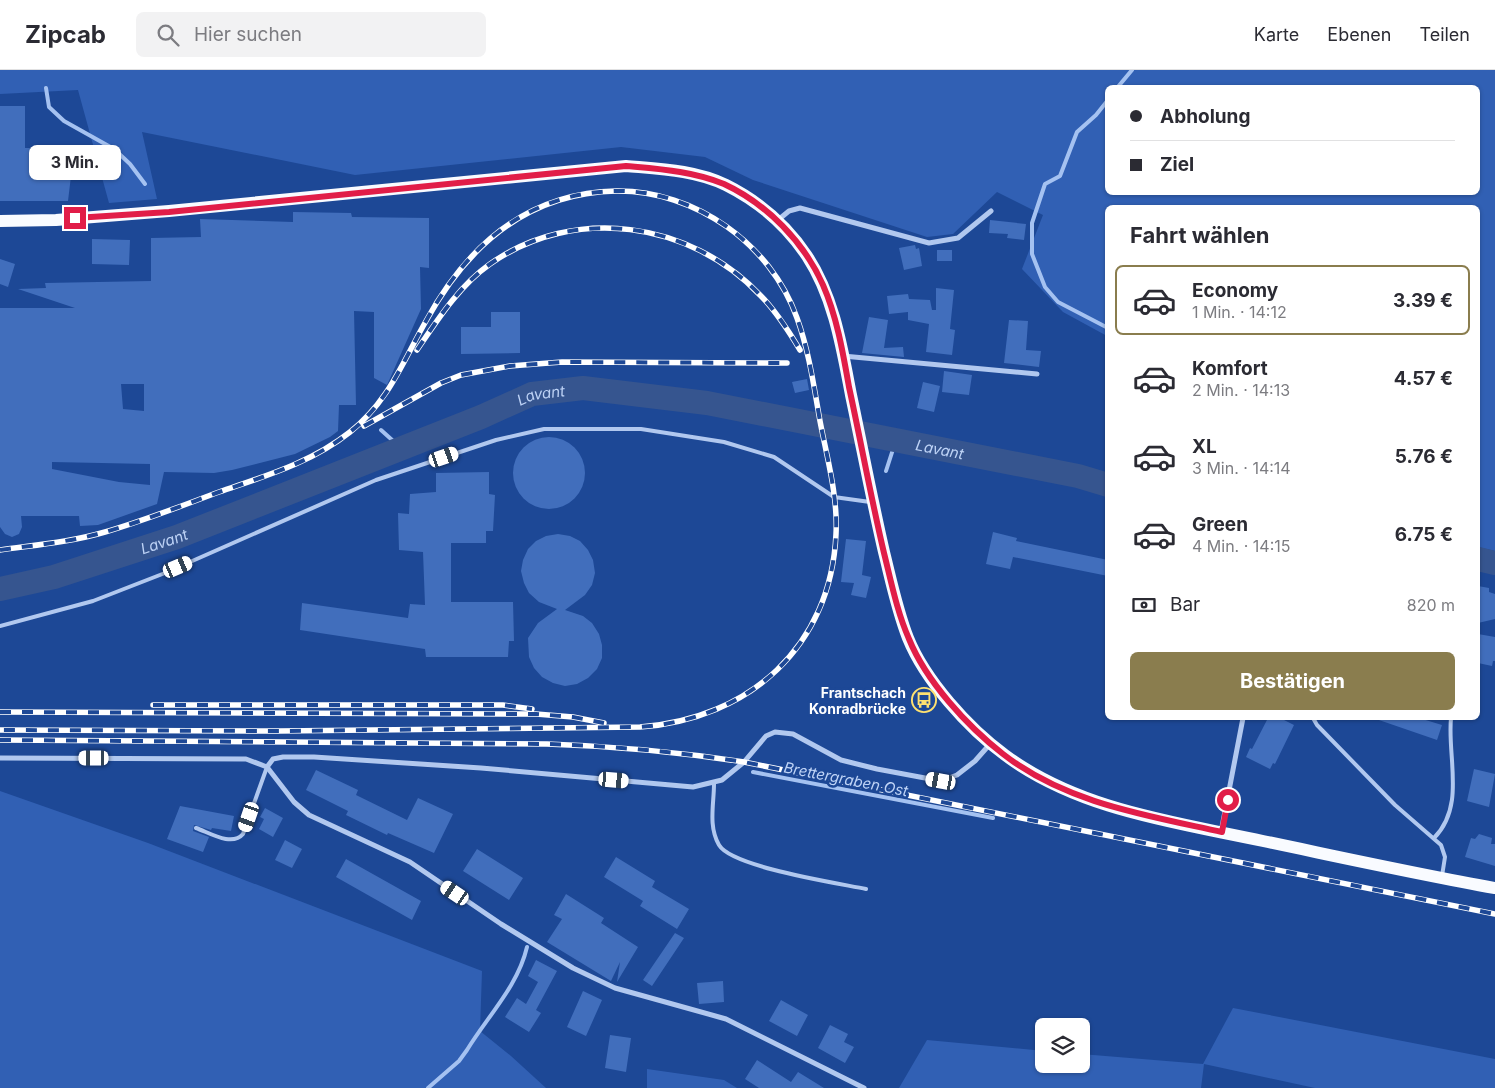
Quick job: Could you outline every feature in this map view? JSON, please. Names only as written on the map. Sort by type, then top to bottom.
[{"type":"main road","points":[[0,221],[56,220],[169,212],[626,166],[667,169],[715,181],[752,201],[778,221],[808,257],[823,285],[843,356],[872,502],[895,598],[909,640],[922,664],[968,724],[1029,772],[1058,788],[1089,800],[1136,813],[1222,832],[1495,888]]},
{"type":"street","points":[[778,221],[788,211],[800,208],[929,243],[958,238],[990,211]]},
{"type":"street","points":[[843,356],[1037,374]]},
{"type":"street","points":[[1222,832],[1243,720]]},
{"type":"street","points":[[267,768],[273,759],[283,756],[314,756],[693,787],[714,784],[733,772],[766,736],[774,732],[793,734],[841,760],[941,781],[957,775],[975,761],[991,744]]},
{"type":"street","points":[[0,758],[246,759],[267,768],[294,802],[309,815],[410,862],[501,924],[573,968],[615,988],[726,1019],[864,1088]]},
{"type":"lane","points":[[0,626],[93,601],[165,573],[376,480],[496,440],[544,430],[641,428],[724,442],[774,457],[834,497],[872,502]]},
{"type":"lane","points":[[1314,720],[1395,804],[1434,838],[1444,850],[1441,878]]},
{"type":"lane","points":[[1434,838],[1443,830],[1450,812],[1454,774],[1451,720]]},
{"type":"lane","points":[[196,828],[231,841],[239,839],[243,834],[267,768]]},
{"type":"lane","points":[[714,784],[712,818],[714,834],[722,849],[735,857],[753,864],[866,889]]},
{"type":"shaded area","points":[[0,70],[1495,70],[1495,551],[1480,547],[1480,205],[1105,205],[1105,335],[1063,312],[1022,269],[1043,215],[997,192],[953,234],[927,237],[753,180],[705,157],[621,147],[355,175],[142,132],[157,199],[109,203],[78,90],[0,94]]},
{"type":"shaded area","points":[[0,791],[148,843],[482,971],[480,1031],[546,1088],[0,1088]]},
{"type":"shaded area","points":[[1233,1008],[1495,1059],[1495,1088],[1315,1088],[1204,1064],[1201,1088],[899,1088],[927,1040],[1035,1050],[1035,1073],[1090,1073],[1090,1055],[1203,1064]]},
{"type":"shaded area","points":[[647,1069],[724,1080],[737,1088],[647,1088]]},
{"type":"building","points":[[0,106],[25,106],[25,148],[30,148],[30,172],[71,176],[68,201],[0,201]]},
{"type":"building","points":[[293,212],[351,213],[352,217],[429,218],[429,268],[420,267],[421,309],[387,385],[374,378],[374,312],[354,311],[356,405],[339,405],[338,431],[330,437],[295,454],[232,470],[214,473],[164,472],[157,504],[98,525],[80,526],[79,516],[21,516],[22,527],[19,534],[12,537],[5,534],[0,527],[0,308],[75,308],[18,289],[46,288],[45,283],[151,281],[151,238],[201,237],[200,219],[293,222]],"holes":[[[121,384],[144,384],[144,411],[123,409]],[[52,462],[150,464],[150,485],[119,482],[52,469]]]},
{"type":"building","points":[[990,220],[1026,224],[1024,240],[1007,238],[1008,234],[989,233]]},
{"type":"building","points":[[92,239],[130,240],[129,265],[92,264]]},
{"type":"building","points":[[915,245],[916,249],[919,248],[922,266],[904,270],[899,248]]},
{"type":"building","points":[[937,250],[952,250],[952,261],[937,261]]},
{"type":"building","points":[[0,259],[15,264],[8,287],[0,284]]},
{"type":"building","points":[[936,288],[954,290],[950,329],[955,330],[952,355],[926,352],[929,324],[908,320],[908,312],[889,314],[887,296],[908,294],[909,299],[930,300],[932,310],[936,310]]},
{"type":"building","points":[[491,312],[520,312],[520,353],[461,354],[461,327],[491,327]]},
{"type":"building","points":[[869,317],[888,320],[884,348],[903,347],[904,357],[862,353]]},
{"type":"building","points":[[1009,320],[1028,321],[1026,350],[1041,351],[1039,367],[1004,363]]},
{"type":"building","points":[[944,371],[972,375],[969,395],[942,392]]},
{"type":"building","points":[[807,379],[809,390],[795,393],[792,382]]},
{"type":"building","points":[[923,382],[940,386],[934,412],[917,408]]},
{"type":"building","points":[[549,437],[569,443],[579,453],[585,473],[579,493],[569,503],[549,509],[529,503],[519,493],[513,473],[519,453],[529,443]]},
{"type":"building","points":[[489,472],[489,494],[495,495],[493,531],[486,531],[486,543],[451,543],[451,602],[513,602],[514,641],[509,641],[508,657],[426,657],[425,649],[300,630],[302,603],[408,618],[410,604],[425,605],[423,552],[399,550],[398,513],[409,514],[410,494],[436,492],[436,473]]},
{"type":"building","points":[[993,532],[1017,538],[1016,541],[1105,559],[1105,575],[1013,557],[1010,569],[986,564]]},
{"type":"building","points":[[558,534],[570,536],[580,541],[588,550],[593,560],[595,573],[592,585],[585,595],[565,610],[583,616],[592,623],[599,634],[602,645],[602,658],[597,669],[588,678],[577,684],[565,686],[553,683],[542,677],[534,668],[529,657],[528,638],[538,623],[557,609],[539,602],[529,593],[521,571],[528,549],[536,541],[546,536]]},
{"type":"building","points":[[846,539],[866,541],[862,575],[871,577],[866,598],[851,595],[854,583],[841,582]]},
{"type":"building","points":[[1480,586],[1489,588],[1489,592],[1495,594],[1495,619],[1480,623]]},
{"type":"building","points":[[1480,634],[1495,637],[1495,661],[1493,661],[1492,666],[1480,663]]},
{"type":"building","points":[[1267,720],[1284,720],[1294,725],[1275,764],[1273,763],[1270,769],[1246,757],[1250,748],[1252,749]]},
{"type":"building","points":[[1379,720],[1426,720],[1442,725],[1437,740]]},
{"type":"building","points":[[1474,769],[1495,774],[1489,807],[1467,801]]},
{"type":"building","points":[[316,770],[358,790],[356,795],[407,820],[418,798],[453,814],[434,853],[388,833],[387,835],[346,815],[348,811],[306,790]]},
{"type":"building","points":[[180,806],[234,816],[231,831],[212,828],[211,830],[194,825],[193,831],[209,837],[203,852],[167,839]]},
{"type":"building","points":[[265,808],[283,818],[273,837],[259,829],[264,819],[260,817]]},
{"type":"building","points":[[1479,834],[1492,838],[1491,844],[1495,844],[1495,866],[1465,857],[1471,838],[1475,839]]},
{"type":"building","points":[[285,840],[302,849],[292,868],[275,860]]},
{"type":"building","points":[[477,849],[523,878],[509,900],[463,871]]},
{"type":"building","points":[[616,857],[655,881],[652,887],[689,909],[677,929],[640,906],[643,901],[604,877]]},
{"type":"building","points":[[346,859],[421,901],[412,920],[336,877]]},
{"type":"building","points":[[566,894],[604,918],[601,923],[638,947],[617,982],[620,962],[611,981],[547,942],[562,919],[554,915]]},
{"type":"building","points":[[675,933],[684,938],[652,986],[643,980]]},
{"type":"building","points":[[536,960],[557,971],[536,1010],[541,1013],[529,1032],[505,1017],[517,998],[526,1004],[538,982],[528,976]]},
{"type":"building","points":[[723,981],[724,1002],[699,1004],[697,983]]},
{"type":"building","points":[[583,991],[602,1000],[586,1036],[567,1027]]},
{"type":"building","points":[[781,1000],[808,1015],[797,1036],[769,1021]]},
{"type":"building","points":[[830,1025],[848,1034],[844,1042],[854,1047],[845,1063],[818,1048]]},
{"type":"building","points":[[610,1035],[631,1038],[626,1072],[605,1068]]},
{"type":"building","points":[[757,1060],[791,1082],[798,1072],[824,1088],[759,1088],[745,1079]]},
{"type":"waterway","points":[[1120,85],[1132,70]]},
{"type":"waterway","points":[[46,88],[49,107],[64,121],[114,149],[130,164],[145,184]]},
{"type":"waterway","points":[[1105,104],[1096,115],[1077,132],[1060,176],[1045,184],[1032,223],[1032,254],[1045,287],[1058,302],[1105,326]]},
{"type":"waterway","name":"Lavant","points":[[0,589],[54,577],[177,537],[481,417],[532,394],[583,388],[707,403],[1078,476],[1105,484]]},
{"type":"waterway","points":[[381,430],[401,448]]},
{"type":"waterway","name":"Brettergraben Ost","points":[[886,471],[896,440]]},
{"type":"waterway","name":"Lavant","points":[[1480,559],[1495,563]]},
{"type":"waterway","name":"Brettergraben Ost","points":[[753,772],[993,818]]},
{"type":"waterway","name":"Brettergraben Ost","points":[[428,1088],[459,1061],[467,1050],[517,975],[527,947]]},
{"type":"railway","points":[[0,550],[53,543],[119,528],[287,468],[320,452],[350,432],[375,407],[394,381],[442,294],[460,269],[480,247],[527,213],[554,202],[584,194],[616,191],[645,193],[674,200],[701,211],[726,226],[749,245],[769,267],[785,291],[797,318],[805,343],[831,477],[836,520],[831,574],[819,611],[801,643],[777,670],[749,692],[716,709],[680,721],[640,727],[279,731],[0,730]]},
{"type":"railway","points":[[417,350],[441,315],[468,282],[490,264],[523,245],[558,234],[594,228],[630,230],[666,237],[700,251],[732,270],[760,295],[781,321],[800,350]]},
{"type":"railway","points":[[364,426],[441,383],[461,375],[510,366],[562,362],[787,363]]},
{"type":"railway","points":[[153,705],[503,705],[532,709]]},
{"type":"railway","points":[[0,712],[536,714],[573,717],[604,723]]},
{"type":"railway","points":[[0,740],[547,744],[695,755],[744,762],[1495,914]]},
{"type":"place","name":"Frantschach Konradbrücke","points":[[924,700]]},
{"type":"route","points":[[75,218],[169,212],[626,166],[667,169],[697,175],[724,185],[752,201],[778,221],[794,237],[808,257],[823,285],[843,356],[872,502],[895,598],[909,640],[922,664],[948,700],[968,724],[1004,755],[1058,788],[1089,800],[1136,813],[1222,832],[1228,800]]}]
